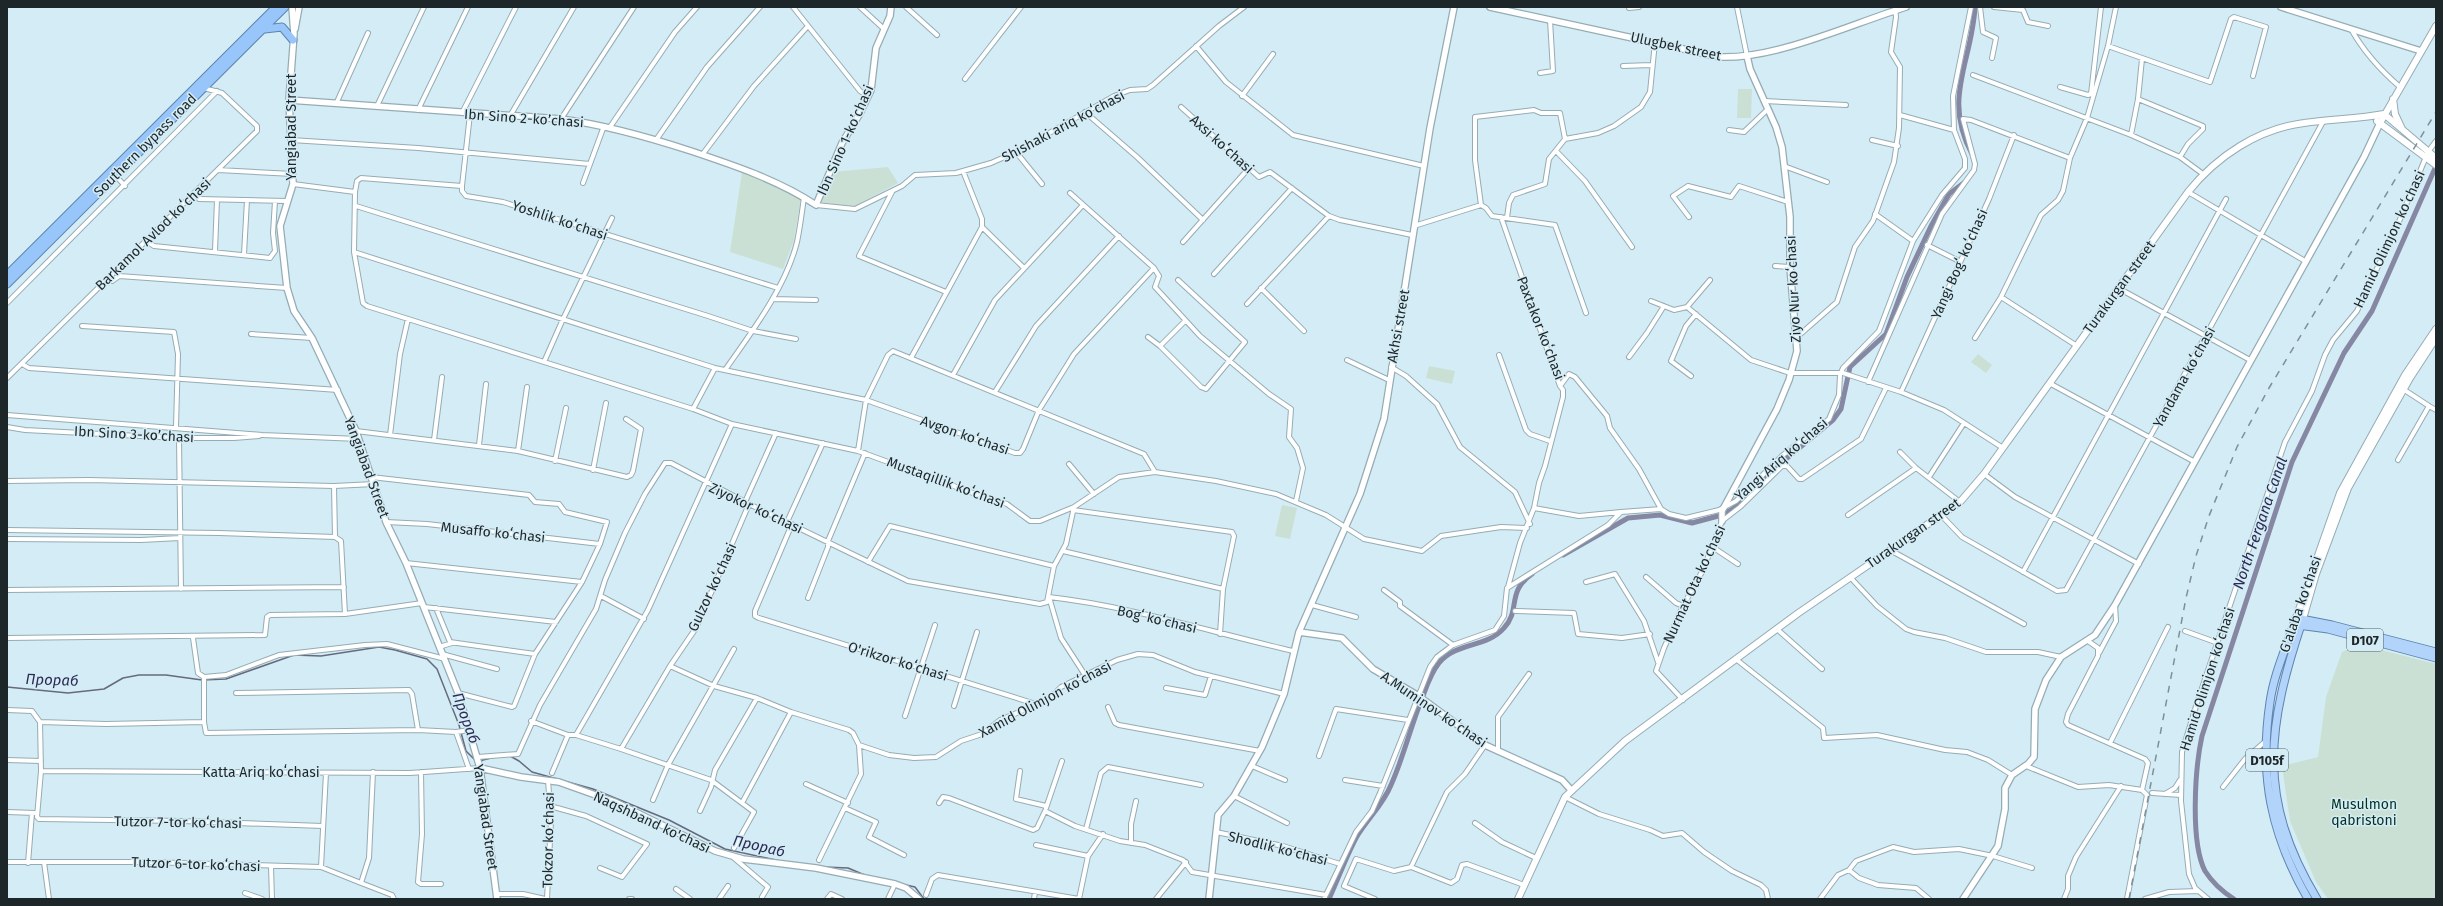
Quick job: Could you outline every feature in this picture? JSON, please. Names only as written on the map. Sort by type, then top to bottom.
[{"type":"highway","name":"Southern bypass road","points":[[7,275],[276,7]]},
{"type":"highway","name":"Southern bypass road","points":[[7,284],[203,87],[285,7]]},
{"type":"highway","points":[[262,29],[282,27],[294,37]]},
{"type":"main road","points":[[2380,123],[2436,26]]},
{"type":"main road","points":[[2393,99],[2395,114],[2404,132]]},
{"type":"main road","points":[[2384,114],[2404,132],[2436,166]]},
{"type":"main road","name":"Turakurgan street","points":[[1518,899],[1565,797],[1625,741],[1850,577],[1960,502],[1984,474],[2051,384],[2118,288],[2202,174],[2228,153],[2268,132],[2296,124],[2324,120],[2370,117],[2384,114]]},
{"type":"main road","points":[[2370,117],[2427,156],[2436,158]]},
{"type":"main road","name":"G'alaba ko'chasi","points":[[2317,899],[2299,866],[2283,828],[2276,800],[2274,778],[2275,729],[2278,704],[2298,622],[2340,493],[2412,363],[2436,329]]},
{"type":"main road","name":"G'alaba ko'chasi","points":[[2329,529],[2348,488],[2403,389],[2436,338]]},
{"type":"main road","name":"G'alaba ko'chasi","points":[[2298,622],[2284,650],[2270,702],[2267,740],[2267,780],[2271,814],[2285,853],[2308,899]]},
{"type":"main road","name":"D107","points":[[2298,622],[2436,652]]},
{"type":"main road","name":"D107","points":[[2298,622],[2436,658]]},
{"type":"street","points":[[292,7],[294,37]]},
{"type":"street","points":[[294,37],[299,7]]},
{"type":"street","points":[[377,106],[424,7]]},
{"type":"street","points":[[418,110],[468,7]]},
{"type":"street","points":[[462,113],[516,7]]},
{"type":"street","points":[[510,116],[574,7]]},
{"type":"street","points":[[561,119],[634,7]]},
{"type":"street","points":[[583,183],[607,127],[675,32],[697,7]]},
{"type":"street","points":[[656,140],[707,67],[760,7]]},
{"type":"street","points":[[793,7],[860,91],[868,96]]},
{"type":"street","points":[[860,7],[884,29]]},
{"type":"street","name":"Ibn Sino 1-koʼchasi","points":[[816,205],[842,144],[872,86],[876,48],[892,7]]},
{"type":"street","points":[[906,7],[937,35]]},
{"type":"street","points":[[965,79],[1020,7]]},
{"type":"street","name":"Shishaki ariq koʻchasi","points":[[816,205],[855,209],[892,192],[915,175],[963,171],[992,163],[1016,152],[1114,96],[1130,90],[1147,89],[1196,46],[1244,7]]},
{"type":"street","name":"Akhsi street","points":[[1209,899],[1213,876],[1218,815],[1234,796],[1260,751],[1284,694],[1293,651],[1299,632],[1346,527],[1379,439],[1384,419],[1390,367],[1412,234],[1441,67],[1454,7]]},
{"type":"street","name":"Ulugbek street","points":[[1490,7],[1720,57],[1747,56],[1773,50],[1895,9],[1906,7]]},
{"type":"street","points":[[1629,8],[1639,7]]},
{"type":"street","points":[[1737,7],[1747,56]]},
{"type":"street","points":[[1841,374],[1850,359],[1862,350],[1879,331],[1914,241],[1942,195],[1965,168],[1965,159],[1954,130],[1953,96],[1971,7]]},
{"type":"street","points":[[1980,7],[1983,32],[1996,38],[1992,58]]},
{"type":"street","points":[[1994,7],[2023,10],[2028,22],[2048,26]]},
{"type":"street","points":[[2060,87],[2088,95],[2091,94],[2101,7]]},
{"type":"street","points":[[1974,338],[2001,297],[2041,215],[2060,196],[2070,158],[2088,118],[2108,46],[2116,7]]},
{"type":"street","points":[[2281,7],[2421,51]]},
{"type":"street","points":[[1797,337],[1837,302],[1855,247],[1870,226],[1875,214],[1898,146],[1900,116],[1900,67],[1892,56],[1891,48],[1896,17],[1895,9]]},
{"type":"street","points":[[2108,46],[2210,82],[2231,19],[2234,17],[2239,18],[2266,27],[2252,76]]},
{"type":"street","points":[[1540,73],[1553,70],[1550,20]]},
{"type":"street","points":[[702,155],[754,86],[808,26]]},
{"type":"street","points":[[2351,29],[2368,56],[2400,87]]},
{"type":"street","points":[[336,104],[368,33]]},
{"type":"street","name":"Yangiabad Street","points":[[294,37],[289,100],[293,184],[280,226],[287,288],[294,311],[312,338],[338,390],[356,431],[386,522],[406,563],[458,693],[478,757],[496,896]]},
{"type":"street","points":[[1507,218],[1511,197],[1545,184],[1547,164],[1565,139],[1598,133],[1614,126],[1641,107],[1650,92],[1651,65],[1655,42]]},
{"type":"street","points":[[1196,46],[1226,82],[1293,136],[1424,166]]},
{"type":"street","points":[[1242,96],[1273,54]]},
{"type":"street","name":"Ziyo Nur koʻchasi","points":[[1724,509],[1751,462],[1778,409],[1797,351],[1790,267],[1788,202],[1784,166],[1776,127],[1767,110],[1747,56]]},
{"type":"street","points":[[2131,135],[2138,99],[2142,59]]},
{"type":"street","points":[[1623,66],[1651,65]]},
{"type":"street","points":[[1973,75],[2131,135],[2180,157],[2202,174]]},
{"type":"street","name":"Barkamol Avlod koʻchasi","points":[[7,378],[218,170],[258,128],[222,93],[203,87]]},
{"type":"street","points":[[7,303],[218,91]]},
{"type":"street","points":[[2138,99],[2203,126],[2203,129],[2188,144],[2180,157]]},
{"type":"street","name":"Ibn Sino 2-koʼchasi","points":[[289,100],[470,114],[561,119],[607,127],[656,140],[702,155],[760,177],[804,197],[816,205]]},
{"type":"street","points":[[1764,101],[1846,106]]},
{"type":"street","name":"Axsi koʻchasi","points":[[1181,107],[1261,178],[1270,172],[1329,216],[1364,226],[1412,234]]},
{"type":"street","points":[[1481,205],[1475,160],[1475,117],[1534,110],[1541,113],[1560,113],[1565,139]]},
{"type":"street","points":[[1729,130],[1744,132],[1767,110]]},
{"type":"street","points":[[1085,112],[1137,157],[1203,220]]},
{"type":"street","points":[[354,252],[715,368],[693,408],[363,304],[354,252],[356,206],[355,192],[357,181],[361,178],[462,186],[470,114]]},
{"type":"street","points":[[1900,116],[1954,130]]},
{"type":"street","points":[[1868,382],[1948,203],[1974,170],[1976,164],[1962,121],[1965,118],[1971,120],[2014,135],[2070,158]]},
{"type":"street","name":"Yandama koʻchasi","points":[[1941,515],[1962,537],[2057,590],[2066,590],[2151,438],[2324,120]]},
{"type":"street","points":[[1963,899],[1993,856],[2000,840],[2005,788],[2012,775],[2026,766],[2035,753],[2034,709],[2046,680],[2061,657],[2088,641],[2094,635],[2115,605],[2364,157],[2380,123]]},
{"type":"street","name":"Yangi Bogʻ koʻchasi","points":[[1901,392],[1988,199],[2014,135]]},
{"type":"street","points":[[291,140],[351,143],[590,164]]},
{"type":"street","points":[[1872,140],[1898,146]]},
{"type":"street","name":"Hamid Olimjon koʻchasi","points":[[2208,899],[2198,891],[2192,883],[2186,861],[2180,779],[2182,752],[2285,442],[2312,391],[2325,355],[2333,340],[2357,311],[2398,224],[2427,156],[2436,141]]},
{"type":"street","points":[[1556,151],[1585,180],[1632,247]]},
{"type":"street","points":[[1016,152],[1042,184]]},
{"type":"street","points":[[1784,166],[1827,182]]},
{"type":"street","points":[[1183,242],[1249,168]]},
{"type":"street","points":[[218,170],[293,174]]},
{"type":"street","points":[[911,358],[982,227],[982,219],[963,171]]},
{"type":"street","points":[[115,175],[125,186]]},
{"type":"street","points":[[293,184],[355,192]]},
{"type":"street","name":"Yoshlik koʻchasi","points":[[462,186],[462,191],[466,196],[503,202],[778,288]]},
{"type":"street","points":[[1689,217],[1673,196],[1688,186],[1731,197],[1739,186],[1788,202]]},
{"type":"street","points":[[1214,274],[1292,188]]},
{"type":"street","points":[[892,192],[859,256],[946,292]]},
{"type":"street","points":[[2188,192],[2305,261]]},
{"type":"street","points":[[1070,193],[1154,268],[1159,276],[1155,287],[1185,321],[1229,362],[1269,394],[1291,408],[1289,437],[1297,448],[1303,468],[1296,501]]},
{"type":"street","points":[[725,370],[753,331],[773,299],[796,244],[804,197]]},
{"type":"street","points":[[199,199],[287,201]]},
{"type":"street","points":[[2023,572],[2226,199]]},
{"type":"street","points":[[215,251],[217,200]]},
{"type":"street","points":[[244,254],[246,200]]},
{"type":"street","points":[[146,241],[154,246],[215,251],[270,258],[274,255],[276,201]]},
{"type":"street","points":[[953,375],[990,307],[1083,205]]},
{"type":"street","points":[[1414,226],[1481,205],[1486,208],[1492,216],[1555,225],[1586,313]]},
{"type":"street","points":[[356,206],[583,276],[753,331],[796,339]]},
{"type":"street","points":[[1875,214],[1914,241]]},
{"type":"street","points":[[1246,304],[1329,216]]},
{"type":"street","name":"Paxtakor koʻchasi","points":[[1502,217],[1560,386]]},
{"type":"street","points":[[544,362],[583,276],[612,218]]},
{"type":"street","points":[[982,227],[1024,268]]},
{"type":"street","points":[[995,392],[1036,326],[1119,236]]},
{"type":"street","points":[[1928,245],[1959,262]]},
{"type":"street","points":[[1775,266],[1790,267]]},
{"type":"street","name":"Avgon koʻchasi","points":[[715,368],[866,400],[1015,453],[1020,453],[1039,410],[1074,354],[1154,268]]},
{"type":"street","points":[[108,278],[112,281],[119,276],[287,288]]},
{"type":"street","points":[[1148,337],[1160,346],[1204,389],[1244,344],[1244,341],[1178,280]]},
{"type":"street","points":[[1651,301],[1678,310],[1687,308],[1710,280]]},
{"type":"street","points":[[1261,288],[1304,332]]},
{"type":"street","points":[[2118,288],[2250,360]]},
{"type":"street","points":[[2001,297],[2077,346]]},
{"type":"street","points":[[773,299],[816,300]]},
{"type":"street","points":[[1629,357],[1647,333],[1664,306]]},
{"type":"street","points":[[1687,308],[1748,358],[1790,373],[1849,375],[1901,392],[1944,410],[2003,448]]},
{"type":"street","points":[[1692,376],[1671,360],[1686,326],[1696,314]]},
{"type":"street","points":[[390,435],[400,354],[408,318]]},
{"type":"street","points":[[1160,346],[1185,321]]},
{"type":"street","name":"Ibn Sino 3-koʼchasi","points":[[82,326],[172,331],[176,335],[178,379],[176,427]]},
{"type":"street","points":[[251,334],[312,338]]},
{"type":"street","points":[[858,451],[866,400],[888,355],[893,351],[1144,454],[1155,472]]},
{"type":"street","points":[[1499,355],[1527,433],[1550,441]]},
{"type":"street","points":[[1347,360],[1389,380]]},
{"type":"street","points":[[22,364],[29,368],[338,390]]},
{"type":"street","points":[[1390,367],[1406,376],[1437,404],[1460,447],[1515,492],[1530,524]]},
{"type":"street","name":"Paxtakor koʻchasi","points":[[1560,386],[1569,374],[1575,377],[1607,416],[1610,428],[1639,469],[1661,509]]},
{"type":"street","name":"Yangi Ariq koʻchasi","points":[[1534,508],[1579,516],[1661,509],[1669,514],[1686,518],[1724,509],[1736,501],[1783,454],[1828,419],[1839,395],[1841,374]]},
{"type":"street","points":[[434,440],[442,377]]},
{"type":"street","points":[[479,445],[486,384]]},
{"type":"street","points":[[2051,384],[2195,462]]},
{"type":"street","points":[[1045,812],[1086,829],[1131,843],[1157,849],[1186,862],[1192,872],[1325,897],[1356,832],[1372,811],[1430,667],[1437,657],[1453,645],[1495,630],[1500,625],[1504,616],[1507,588],[1514,560],[1530,524],[1562,397],[1563,390],[1560,386]]},
{"type":"street","points":[[518,452],[527,387]]},
{"type":"street","name":"Nurmat Ota koʻchasi","points":[[1658,662],[1683,606],[1703,570],[1722,521],[1740,507],[1782,466],[1787,466],[1800,479],[1857,443],[1864,433],[1886,388]]},
{"type":"street","points":[[2403,389],[2436,410]]},
{"type":"street","points":[[593,470],[606,403]]},
{"type":"street","points":[[2398,460],[2429,406]]},
{"type":"street","points":[[555,461],[566,408]]},
{"type":"street","name":"Mustaqillik koʻchasi","points":[[693,408],[732,424],[865,453],[981,496],[1007,504],[1030,521],[1040,521],[1073,509],[1119,477],[1155,472],[1238,485],[1296,501],[1346,527],[1364,539],[1422,551],[1441,536],[1501,528],[1527,528]]},
{"type":"street","name":"Ibn Sino 3-koʼchasi","points":[[7,415],[176,427],[262,435],[359,439]]},
{"type":"street","points":[[356,431],[479,445],[518,452],[627,477],[632,475],[641,429],[626,419]]},
{"type":"street","points":[[1929,478],[1964,423]]},
{"type":"street","points":[[478,757],[505,754],[515,756],[532,721],[596,609],[605,580],[625,533],[645,494],[665,463],[671,463],[706,482],[732,424]]},
{"type":"street","name":"Ibn Sino 3-koʼchasi","points":[[7,427],[179,438],[234,438],[262,435]]},
{"type":"street","name":"Gulzor koʻchasi","points":[[621,749],[670,666],[696,628],[776,433]]},
{"type":"street","points":[[179,438],[181,589]]},
{"type":"street","points":[[789,523],[823,443]]},
{"type":"street","points":[[1900,452],[1916,468],[1960,502]]},
{"type":"street","points":[[808,598],[828,547],[828,541],[865,453]]},
{"type":"street","points":[[1069,464],[1094,494]]},
{"type":"street","points":[[1848,515],[1916,468]]},
{"type":"street","points":[[1984,474],[2015,497],[2053,516],[2139,564]]},
{"type":"street","points":[[371,477],[529,495],[535,502],[559,504],[565,512],[607,522],[600,544],[582,582],[535,654],[520,694],[512,707],[458,693]]},
{"type":"street","points":[[7,481],[334,486],[374,484]]},
{"type":"street","name":"Ziyokor koʻchasi","points":[[576,735],[644,619],[706,482],[868,562],[919,584],[965,590],[1040,604],[1047,602],[1049,597]]},
{"type":"street","points":[[334,486],[335,537]]},
{"type":"street","points":[[1085,675],[1061,638],[1049,597],[1054,566],[1063,551],[1073,509],[1230,531],[1234,536],[1223,589],[1220,634]]},
{"type":"street","points":[[1722,521],[1724,509]]},
{"type":"street","points":[[1507,588],[1608,525],[1621,512]]},
{"type":"street","name":"Musaffo koʻchasi","points":[[386,522],[427,524],[600,544]]},
{"type":"street","name":"O'rikzor koʻchasi","points":[[789,523],[755,610],[755,616],[920,669],[962,680],[1036,704]]},
{"type":"street","points":[[868,562],[890,526],[1054,566]]},
{"type":"street","points":[[7,530],[180,535],[335,537],[341,541],[345,614]]},
{"type":"street","points":[[7,539],[141,540],[180,535]]},
{"type":"street","points":[[1712,546],[1738,564]]},
{"type":"street","points":[[1890,550],[2024,624]]},
{"type":"street","points":[[1063,551],[1223,589]]},
{"type":"street","points":[[406,563],[582,582]]},
{"type":"street","points":[[1586,582],[1615,574],[1644,621],[1650,634],[1658,662],[1656,671],[1658,675],[1669,682],[1683,700]]},
{"type":"street","points":[[1646,577],[1676,603],[1683,606]]},
{"type":"street","points":[[1850,577],[1876,606],[1906,629],[1956,641],[1986,652],[2038,652],[2061,657]]},
{"type":"street","points":[[7,590],[344,587]]},
{"type":"street","points":[[1384,590],[1400,602],[1400,606],[1453,645]]},
{"type":"street","points":[[601,596],[644,619]]},
{"type":"street","name":"Bogʻ koʻchasi","points":[[1049,597],[1097,605],[1293,651]]},
{"type":"street","points":[[7,638],[193,638],[265,635],[267,618],[270,615],[345,614],[423,605],[436,608],[556,622]]},
{"type":"street","points":[[1312,605],[1356,617]]},
{"type":"street","points":[[2115,605],[2116,621],[2068,714],[2066,722],[2068,725],[2147,761],[2142,790]]},
{"type":"street","points":[[436,608],[448,640],[452,644]]},
{"type":"street","points":[[1515,611],[1574,613],[1578,634],[1622,638],[1650,634]]},
{"type":"street","points":[[905,716],[935,625]]},
{"type":"street","points":[[2110,743],[2168,627]]},
{"type":"street","points":[[1778,630],[1822,669]]},
{"type":"street","points":[[2184,631],[2218,643]]},
{"type":"street","points":[[954,706],[977,632]]},
{"type":"street","name":"A.Muminov koʻchasi","points":[[1299,632],[1342,638],[1374,669],[1418,696],[1486,745],[1562,780],[1571,790]]},
{"type":"street","points":[[193,638],[198,673],[204,680],[204,722],[205,731],[209,733],[418,730],[456,732],[470,730]]},
{"type":"street","points":[[2088,641],[2098,648],[2098,656]]},
{"type":"street","points":[[204,680],[226,675],[279,655],[365,645],[387,644],[497,669]]},
{"type":"street","points":[[439,647],[452,644],[535,654]]},
{"type":"street","points":[[653,800],[668,765],[734,649]]},
{"type":"street","name":"Xamid Olimjon koʻchasi","points":[[859,745],[889,755],[931,758],[961,741],[982,734],[1000,720],[1021,713],[1036,704],[1048,700],[1061,687],[1117,660],[1138,654],[1153,655],[1174,665],[1211,676],[1284,694]]},
{"type":"street","points":[[1737,660],[1824,728],[1824,738],[1877,734],[1945,750],[1967,752],[1988,760],[2012,775]]},
{"type":"street","points":[[670,666],[714,686],[757,698],[791,712],[849,730],[853,733],[859,745],[861,774],[819,860]]},
{"type":"street","points":[[1498,750],[1498,717],[1528,674]]},
{"type":"street","points":[[1166,688],[1205,695],[1211,676]]},
{"type":"street","points":[[236,693],[409,690],[412,694],[418,730]]},
{"type":"street","points":[[700,811],[711,787],[711,780],[757,698]]},
{"type":"street","points":[[1108,707],[1115,723],[1119,725],[1260,751]]},
{"type":"street","points":[[1319,756],[1336,709],[1408,720]]},
{"type":"street","points":[[7,710],[32,711],[40,722],[41,761],[37,813],[7,812]]},
{"type":"street","points":[[742,803],[791,712]]},
{"type":"street","points":[[532,721],[568,735],[576,735],[621,749],[711,780],[754,812],[734,848]]},
{"type":"street","points":[[40,722],[106,724],[204,722]]},
{"type":"street","points":[[456,732],[469,769]]},
{"type":"street","points":[[552,773],[568,735]]},
{"type":"street","points":[[2224,787],[2245,759],[2267,740]]},
{"type":"street","points":[[1411,868],[1448,792],[1486,745]]},
{"type":"street","points":[[7,760],[41,761]]},
{"type":"street","points":[[939,803],[943,797],[948,798],[1033,830],[1037,828],[1045,812],[1062,762]]},
{"type":"street","points":[[1252,766],[1285,780]]},
{"type":"street","points":[[2026,766],[2078,787],[2121,786],[2142,790],[2147,795],[2127,899]]},
{"type":"street","points":[[1086,829],[1102,774],[1108,767],[1201,785]]},
{"type":"street","name":"Katta Ariq koʻchasi","points":[[41,772],[326,773],[421,772],[480,768]]},
{"type":"street","name":"Naqshband ko'chasi","points":[[480,768],[559,782],[616,802],[715,851],[732,856],[816,868],[895,884],[906,888],[920,899]]},
{"type":"street","points":[[1020,771],[1016,799],[1046,806]]},
{"type":"street","points":[[361,883],[368,858],[373,772]]},
{"type":"street","points":[[421,772],[422,834],[418,882],[420,884],[441,884]]},
{"type":"street","points":[[321,868],[326,773]]},
{"type":"street","points":[[2165,794],[2175,788],[2180,779]]},
{"type":"street","name":"Tokzor koʻchasi","points":[[496,896],[522,894],[546,899],[550,806],[548,780]]},
{"type":"street","points":[[1345,780],[1383,786]]},
{"type":"street","points":[[806,784],[848,803]]},
{"type":"street","points":[[2064,899],[2068,889],[2068,876],[2076,857],[2121,786]]},
{"type":"street","points":[[2152,793],[2181,795]]},
{"type":"street","points":[[1234,796],[1287,823]]},
{"type":"street","points":[[1565,797],[1599,814],[1650,830],[1663,836],[1682,833],[1704,852],[1732,871],[1761,885],[1766,890],[1768,899]]},
{"type":"street","points":[[1131,843],[1131,824],[1136,801]]},
{"type":"street","points":[[550,806],[586,816],[647,844],[622,877],[600,868]]},
{"type":"street","points":[[845,808],[876,822],[869,837],[904,855]]},
{"type":"street","points":[[28,863],[32,813]]},
{"type":"street","name":"Tutzor 7-tor koʻchasi","points":[[37,813],[37,817],[42,820],[182,821],[323,826]]},
{"type":"street","points":[[1475,823],[1502,842],[1536,858]]},
{"type":"street","name":"Shodlik ko‘chasi","points":[[1216,832],[1284,846],[1340,864]]},
{"type":"street","points":[[926,895],[932,879],[938,875],[1079,899],[1088,856],[1103,834]]},
{"type":"street","points":[[1036,845],[1088,856]]},
{"type":"street","points":[[1820,899],[1838,874],[1849,870],[1860,858],[1893,847],[1914,852],[1959,849],[1993,856],[2032,868]]},
{"type":"street","points":[[732,856],[768,887],[762,897]]},
{"type":"street","points":[[1344,858],[1353,862]]},
{"type":"street","points":[[1375,899],[1344,886],[1353,862],[1359,859],[1394,871],[1411,868],[1451,883],[1457,880],[1462,866],[1467,864],[1524,885]]},
{"type":"street","name":"Tutzor 6-tor koʻchasi","points":[[7,862],[147,862],[321,868],[392,895],[394,899]]},
{"type":"street","points":[[44,862],[49,899]]},
{"type":"street","points":[[1156,899],[1186,862]]},
{"type":"street","points":[[271,866],[272,899]]},
{"type":"street","points":[[1849,870],[1859,878],[1878,885],[1897,888],[1915,887],[1929,899]]},
{"type":"street","points":[[888,899],[895,884]]},
{"type":"street","points":[[719,899],[728,886]]},
{"type":"street","points":[[676,889],[690,899]]},
{"type":"street","points":[[2145,899],[2169,892],[2198,891]]},
{"type":"street","points":[[1034,899],[1035,892]]},
{"type":"street","points":[[245,893],[262,899]]},
{"type":"street","points":[[827,899],[831,894],[842,899]]},
{"type":"green space","points":[[1738,89],[1752,89],[1751,118],[1737,118]]},
{"type":"green space","points":[[888,167],[898,183],[853,207],[819,202],[832,172]]},
{"type":"green space","points":[[742,172],[801,198],[794,240],[783,269],[730,252]]},
{"type":"green space","points":[[1978,354],[1992,365],[1986,373],[1971,362]]},
{"type":"green space","points":[[1429,366],[1455,371],[1452,384],[1426,378]]},
{"type":"green space","points":[[1282,505],[1297,508],[1290,539],[1275,536]]},
{"type":"green space","name":"Musulmon qabristoni","points":[[2354,643],[2436,664],[2436,899],[2328,899],[2316,882],[2290,821],[2282,766],[2318,757],[2326,697],[2342,652],[2349,649]]},
{"type":"waterway","points":[[1972,154],[1963,134],[1959,116],[1959,98],[1961,80],[1973,27],[1975,7]]},
{"type":"waterway","name":"North Fergana Canal","points":[[2234,899],[2211,879],[2205,871],[2200,858],[2197,842],[2195,805],[2197,767],[2202,736],[2292,462],[2344,353],[2372,311],[2436,166]]},
{"type":"waterway","points":[[1563,555],[1628,518],[1660,515],[1692,523],[1722,515],[1733,509],[1781,463],[1833,420],[1841,409],[1850,367],[1886,334],[1907,277],[1931,226],[1949,194],[1965,182]]},
{"type":"waterway","points":[[1329,899],[1356,838],[1388,792],[1400,763],[1431,675],[1446,656],[1454,651],[1489,639],[1504,628],[1512,614],[1516,594],[1519,588],[1532,574]]},
{"type":"waterway","name":"Прораб","points":[[7,687],[68,693],[104,689],[123,678],[139,675],[166,675],[202,680],[226,679],[294,655],[321,656],[379,647],[427,659],[437,669],[459,725],[466,751],[475,760]]},
{"type":"waterway","name":"Прораб","points":[[510,756],[519,761],[532,772],[593,789],[669,820],[725,849],[785,862]]},
{"type":"waterway","name":"Прораб","points":[[479,761],[495,757]]},
{"type":"waterway","name":"Прораб","points":[[824,867],[848,868],[867,876]]},
{"type":"waterway","name":"Прораб","points":[[906,885],[915,887],[924,899]]},
{"type":"railway","points":[[2129,899],[2186,598],[2196,556],[2209,516],[2237,447],[2269,388],[2436,112]]}]
